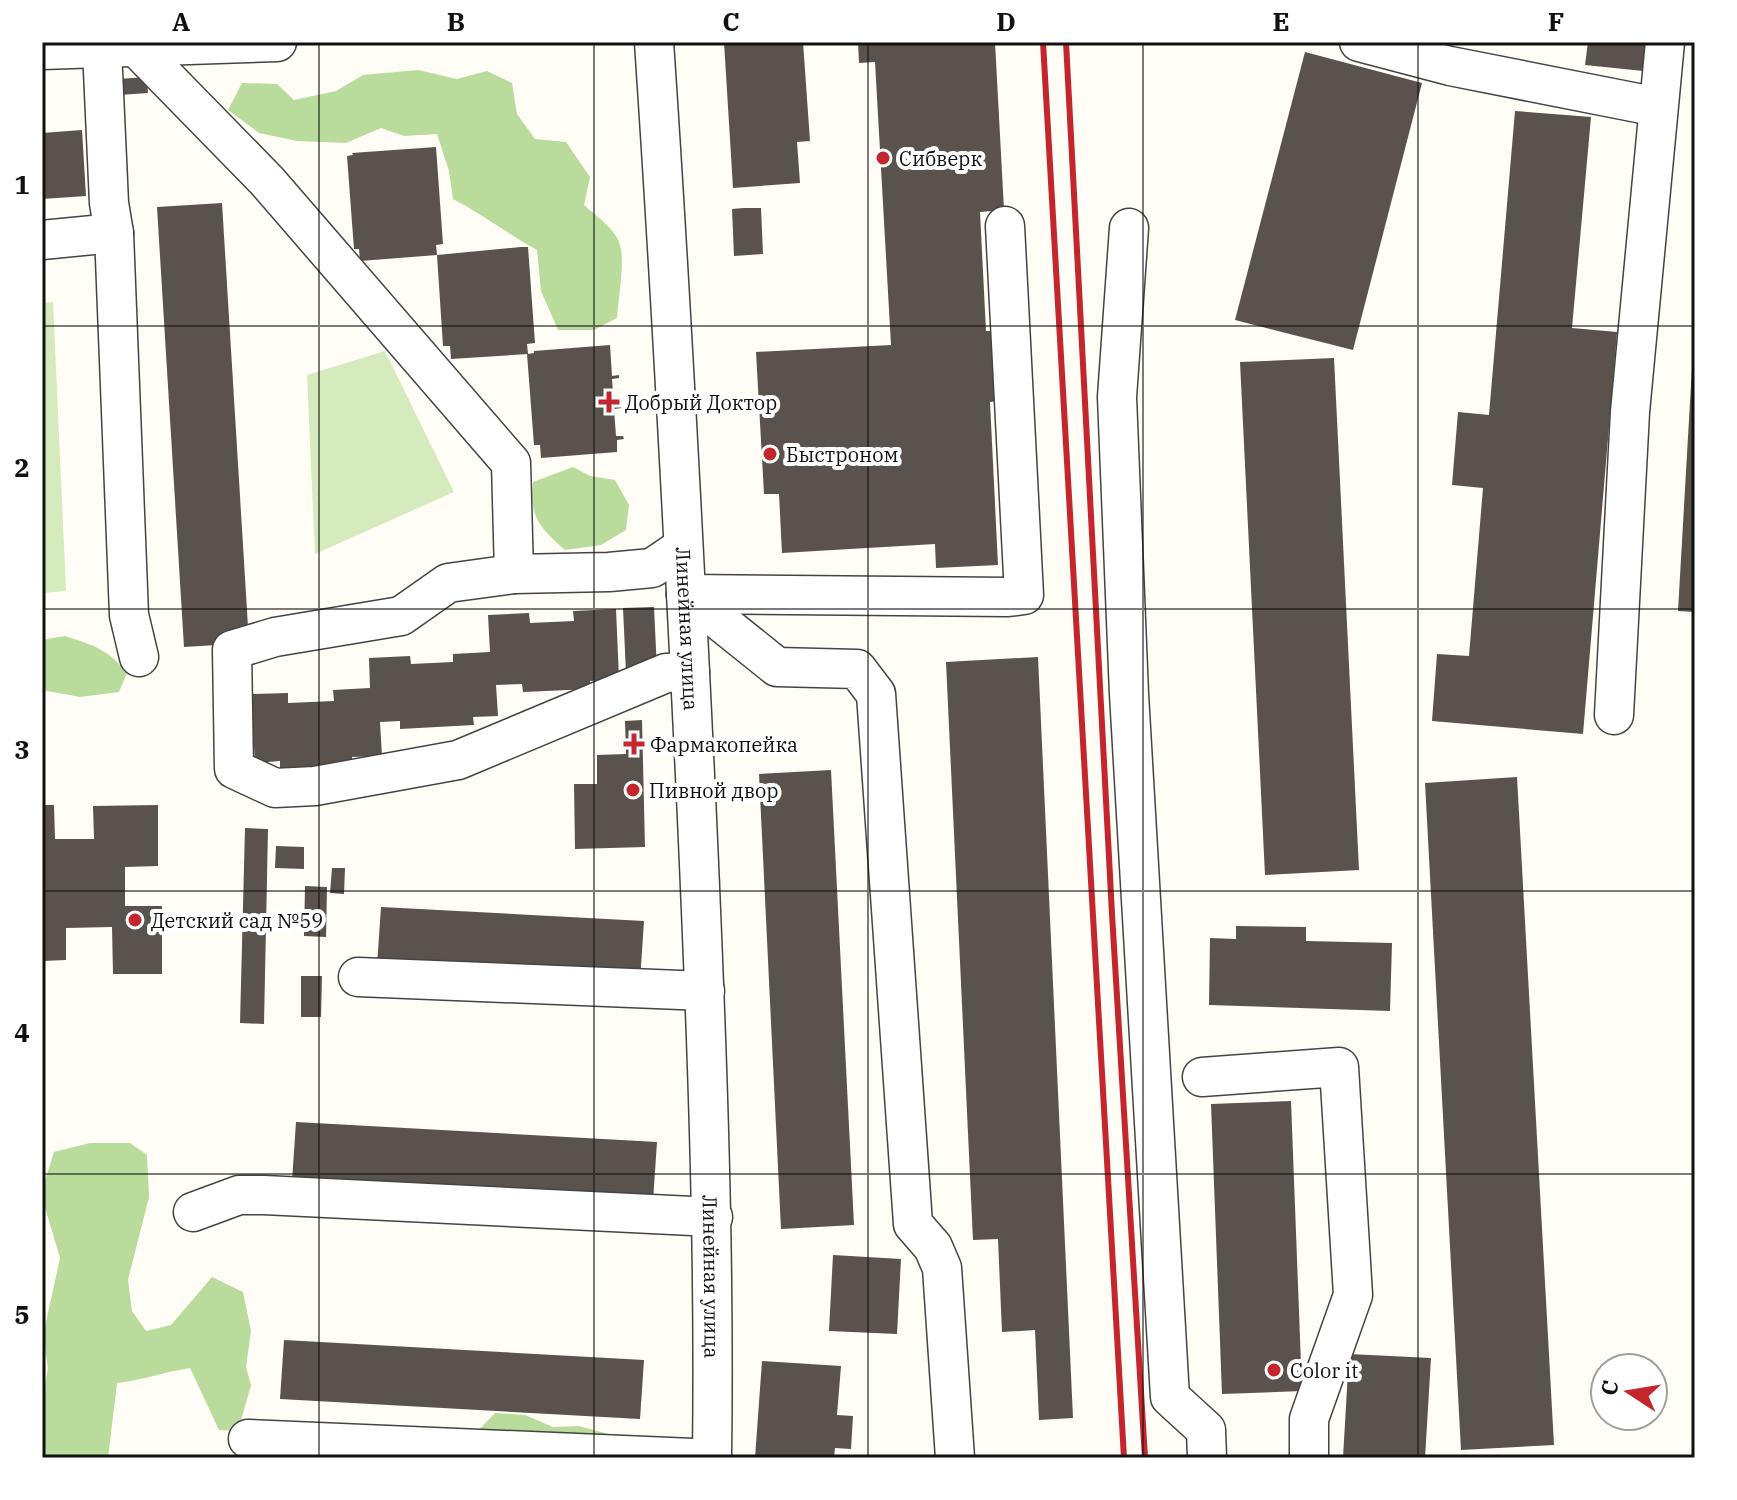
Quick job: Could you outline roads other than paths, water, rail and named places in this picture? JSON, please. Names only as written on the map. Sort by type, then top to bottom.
[{"type":"street","points":[[42,50],[277,42]]},
{"type":"street","name":"Линейная улица","points":[[654,42],[705,991],[713,1217],[712,1458]]},
{"type":"street","points":[[1359,42],[1450,66],[1658,107]]},
{"type":"street","points":[[1614,715],[1630,412],[1665,42]]},
{"type":"street","points":[[125,46],[109,203],[114,233],[129,615],[139,657]]},
{"type":"street","points":[[125,46],[267,181],[511,463],[514,574]]},
{"type":"street","points":[[686,594],[1024,595],[1005,226]]},
{"type":"street","points":[[1129,228],[1117,397],[1129,694],[1170,1397],[1206,1430],[1207,1458]]},
{"type":"street","points":[[42,240],[114,233]]},
{"type":"street","points":[[683,547],[652,568],[514,574],[448,583],[401,616],[275,637],[232,650],[234,769],[275,788],[315,786],[458,760],[666,673],[690,672]]},
{"type":"street","points":[[686,594],[777,667],[857,669],[876,694],[913,1224],[933,1247],[942,1268],[955,1458]]},
{"type":"street","points":[[358,977],[705,991]]},
{"type":"street","points":[[1202,1077],[1339,1067],[1353,1295],[1309,1419],[1309,1458]]},
{"type":"street","points":[[193,1212],[239,1195],[264,1195],[713,1217]]},
{"type":"street","points":[[248,1439],[693,1458]]},
{"type":"railway","points":[[1043,42],[1124,1458]]},
{"type":"railway","points":[[1066,42],[1112,914],[1145,1458]]},
{"type":"place","name":"Сибверк","points":[[883,158]]},
{"type":"place","name":"Добрый Доктор","points":[[609,402]]},
{"type":"place","name":"Быстроном","points":[[770,454]]},
{"type":"place","name":"Фармакопейка","points":[[634,744]]},
{"type":"place","name":"Пивной двор","points":[[633,790]]},
{"type":"place","name":"Детский сад №59","points":[[135,920]]},
{"type":"place","name":"Color it","points":[[1274,1370]]}]
